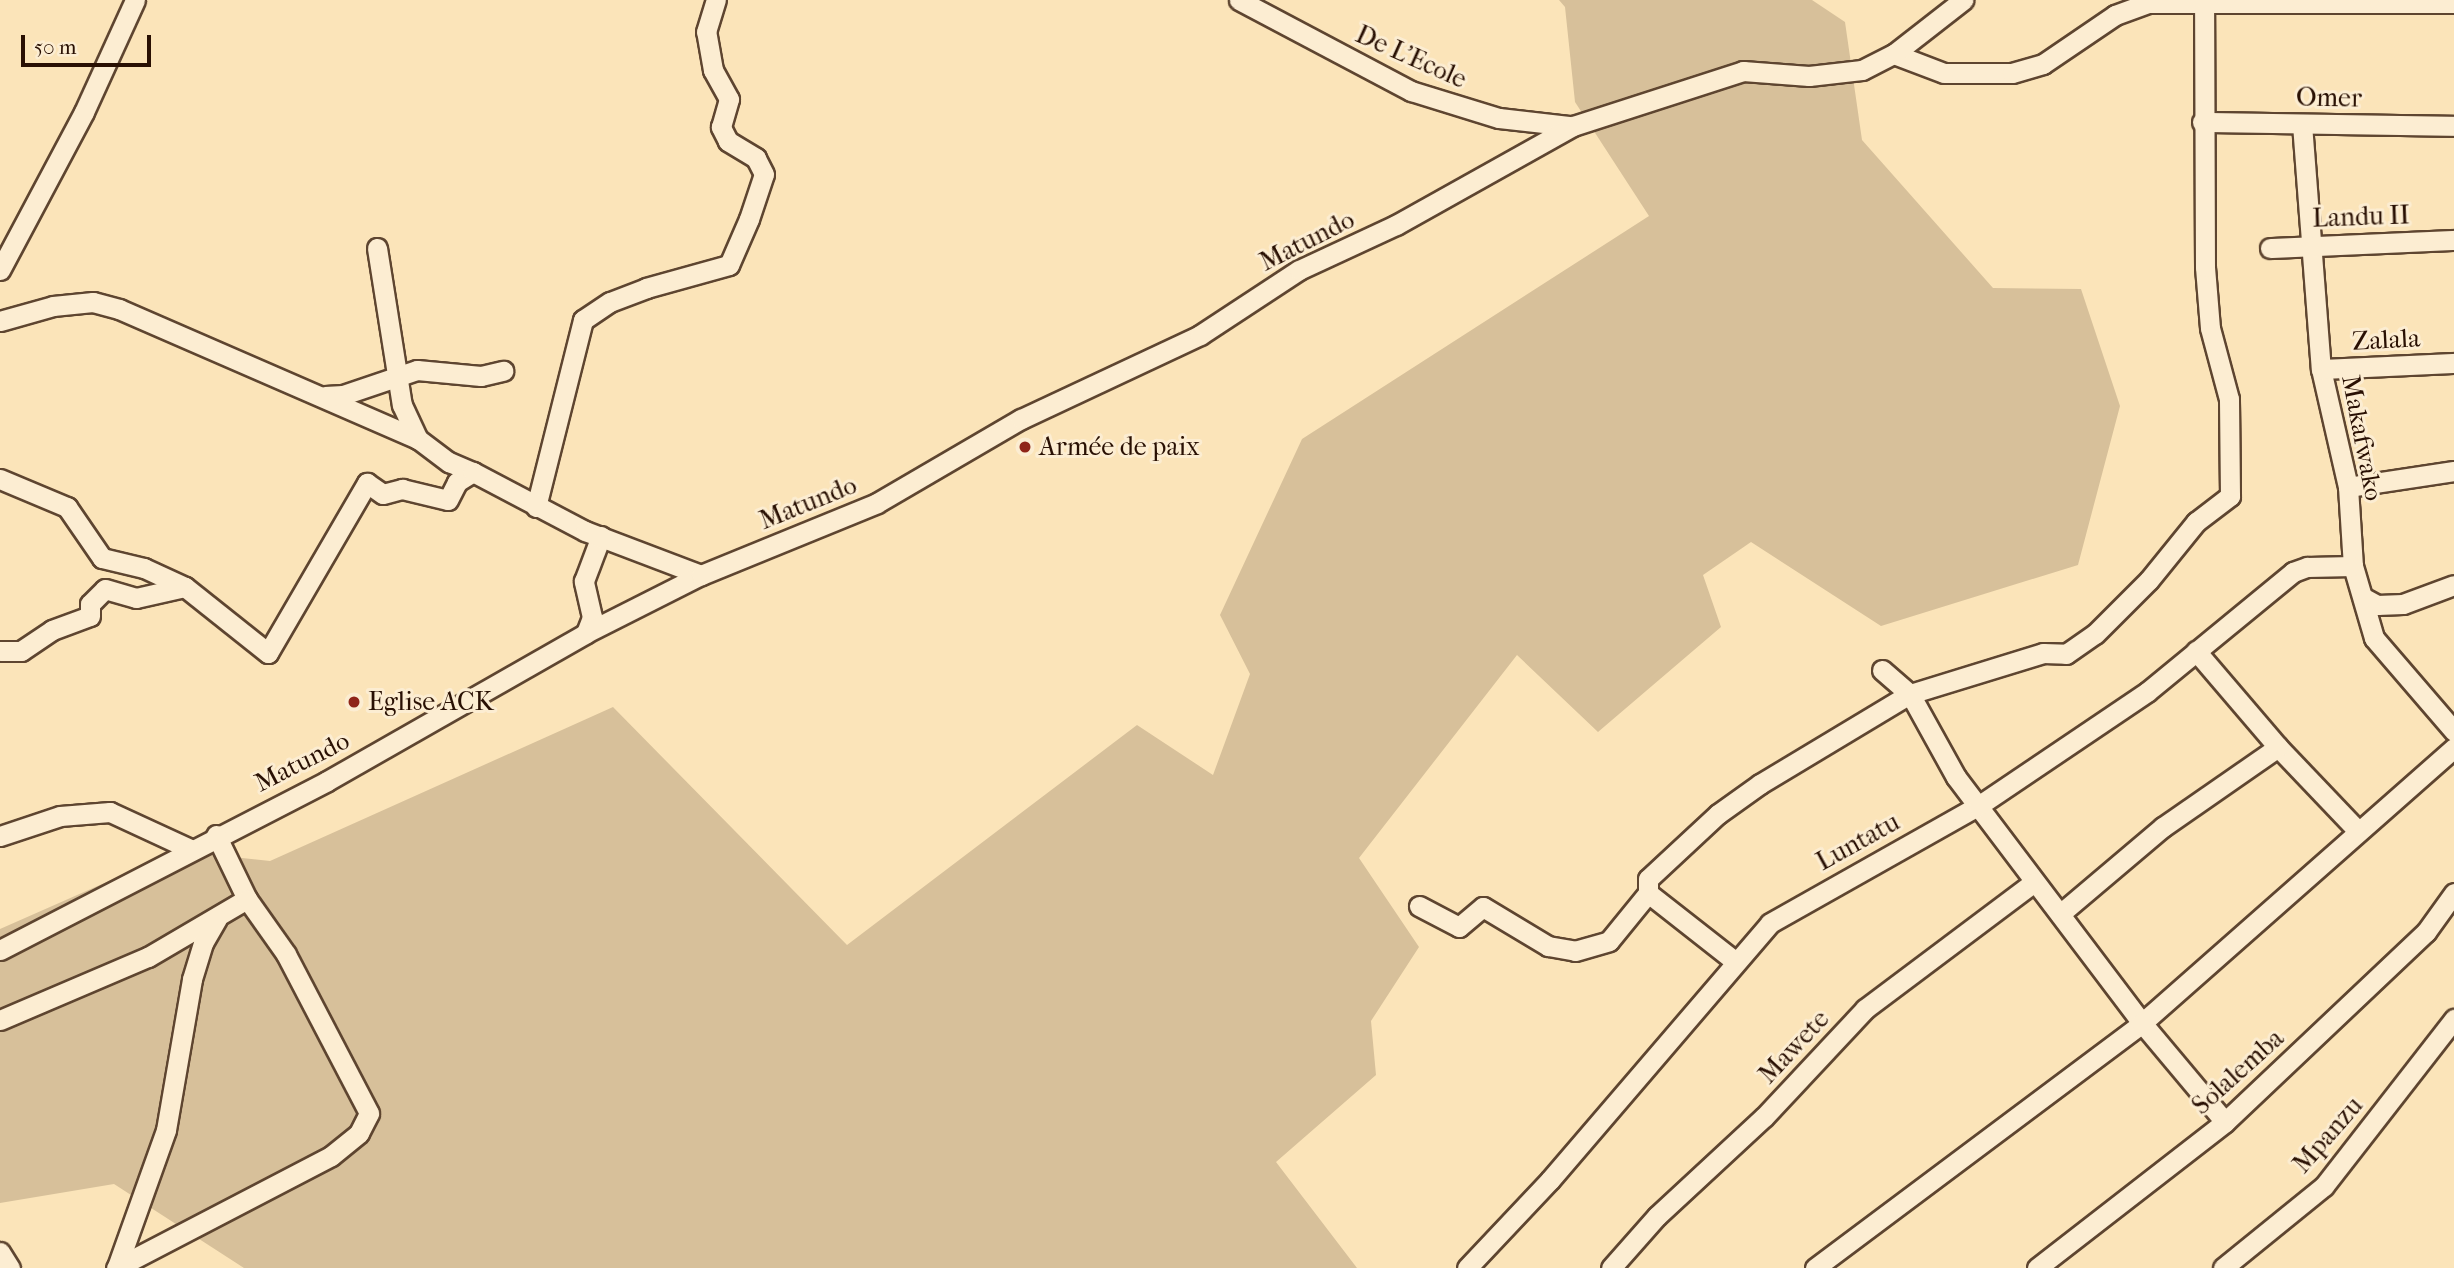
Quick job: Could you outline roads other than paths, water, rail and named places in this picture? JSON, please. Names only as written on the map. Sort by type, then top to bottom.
[{"type":"street","points":[[0,270],[84,112],[135,0]]},
{"type":"street","points":[[536,507],[583,320],[610,302],[646,288],[729,265],[764,174],[757,158],[728,141],[721,127],[729,99],[713,70],[706,32],[716,0]]},
{"type":"street","name":"De L'Ecole","points":[[1239,0],[1411,91],[1499,118],[1548,127],[1573,126]]},
{"type":"street","name":"Matundo","points":[[0,950],[216,835],[327,781],[586,633],[701,575],[877,503],[1021,419],[1200,335],[1299,270],[1396,225],[1573,126],[1635,103],[1744,71],[1831,75],[1862,70],[1894,54],[1963,0]]},
{"type":"street","points":[[1894,54],[1944,73],[2012,73],[2043,64],[2132,7],[2173,1],[2454,4]]},
{"type":"street","points":[[1419,906],[1459,927],[1483,907],[1548,946],[1575,951],[1609,941],[1648,893],[1648,879],[1718,814],[1910,694],[2043,653],[2066,654],[2095,634],[2149,580],[2196,522],[2230,496],[2228,399],[2210,328],[2205,267],[2202,122],[2204,3]]},
{"type":"street","name":"Omer","points":[[2202,122],[2454,126]]},
{"type":"street","name":"Makafwako","points":[[2302,124],[2321,369],[2348,486],[2353,566],[2374,638],[2454,731]]},
{"type":"street","name":"Landu II","points":[[2270,248],[2454,240]]},
{"type":"street","points":[[377,248],[402,405],[418,439]]},
{"type":"street","points":[[0,321],[53,306],[93,302],[119,309],[418,439],[449,462],[473,472],[536,507],[701,575]]},
{"type":"street","name":"Zalala","points":[[2321,369],[2454,363]]},
{"type":"street","points":[[324,396],[343,396],[417,370],[481,376],[503,371]]},
{"type":"street","points":[[2348,486],[2454,471]]},
{"type":"street","points":[[0,479],[63,504],[102,558],[144,568],[185,587],[268,653],[367,484],[383,494],[402,489],[448,500],[457,482],[473,472]]},
{"type":"street","points":[[586,633],[592,617],[584,581],[601,536]]},
{"type":"street","name":"Luntatu","points":[[1467,1268],[1550,1180],[1770,923],[1978,806],[2147,692],[2293,572],[2307,567],[2353,566]]},
{"type":"street","points":[[2364,598],[2377,605],[2403,604],[2454,585]]},
{"type":"street","points":[[0,651],[21,651],[52,630],[90,615],[90,604],[105,589],[136,598],[185,587]]},
{"type":"street","points":[[2196,651],[2278,747],[2357,830]]},
{"type":"street","points":[[1882,670],[1910,694],[1939,750],[2034,883],[2142,1023],[2225,1122]]},
{"type":"street","points":[[2060,914],[2163,827],[2278,747]]},
{"type":"street","points":[[1815,1268],[2142,1023],[2357,830],[2454,748]]},
{"type":"street","points":[[0,836],[60,816],[110,812],[190,849]]},
{"type":"street","points":[[117,1268],[331,1156],[359,1133],[369,1113],[286,954],[247,899],[216,835]]},
{"type":"street","name":"Mawete","points":[[1611,1268],[1657,1216],[1764,1117],[1865,1009],[2034,883]]},
{"type":"street","points":[[1648,893],[1736,962]]},
{"type":"street","name":"Solalemba","points":[[2042,1267],[2225,1122],[2426,932],[2454,893]]},
{"type":"street","points":[[0,1020],[148,957],[247,899]]},
{"type":"street","points":[[117,1268],[166,1130],[192,979],[203,943],[217,919]]},
{"type":"street","name":"Mpanzu","points":[[2223,1268],[2324,1186],[2454,1019]]},
{"type":"street","points":[[0,1252],[10,1268]]},
{"type":"place","name":"Armée de paix","points":[[1025,447]]},
{"type":"place","name":"Eglise ACK","points":[[354,702]]}]
